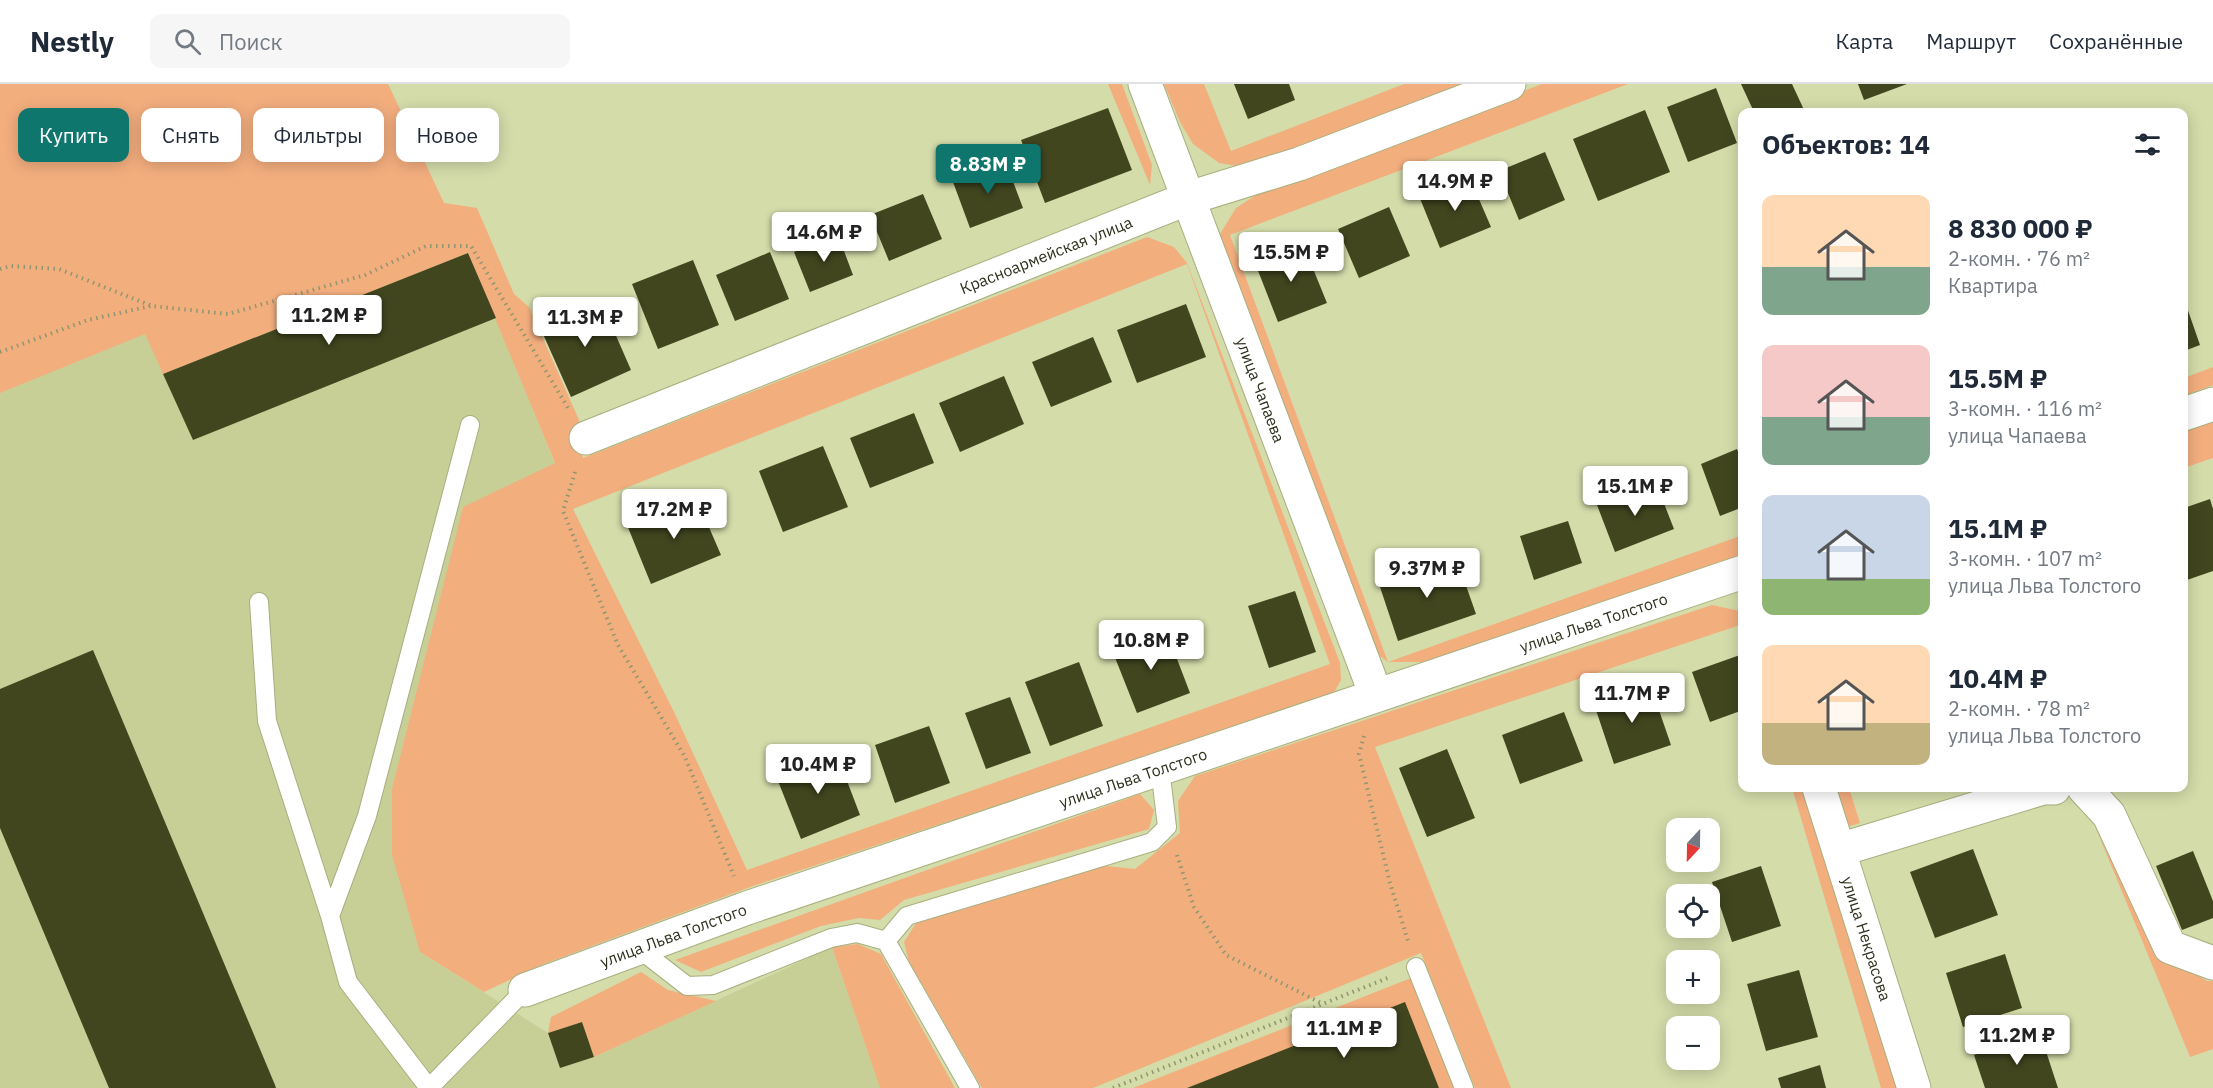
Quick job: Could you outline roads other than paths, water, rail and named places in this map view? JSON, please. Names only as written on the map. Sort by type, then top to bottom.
[{"type":"street","name":"улица Чапаева","points":[[1145,84],[1376,695]]},
{"type":"street","name":"Красноармейская улица","points":[[586,438],[1189,198],[1299,164],[1509,84]]},
{"type":"street","points":[[2188,413],[2213,404]]},
{"type":"street","name":"улица Льва Толстого","points":[[525,990],[747,908],[1738,574]]},
{"type":"street","name":"улица Некрасова","points":[[1820,792],[1914,1088]]},
{"type":"street","points":[[1839,850],[2033,792]]},
{"type":"street","points":[[2088,792],[2109,815],[2170,947],[2213,963]]},
{"type":"lane","points":[[330,916],[367,816],[470,425]]},
{"type":"lane","points":[[260,602],[267,721],[330,916],[348,982],[429,1088],[525,990]]},
{"type":"lane","points":[[886,941],[907,916],[1152,842],[1167,826],[1160,768]]},
{"type":"lane","points":[[638,948],[687,986],[713,985],[831,938],[857,933],[886,941],[970,1088]]},
{"type":"lane","points":[[1416,967],[1464,1088]]}]
